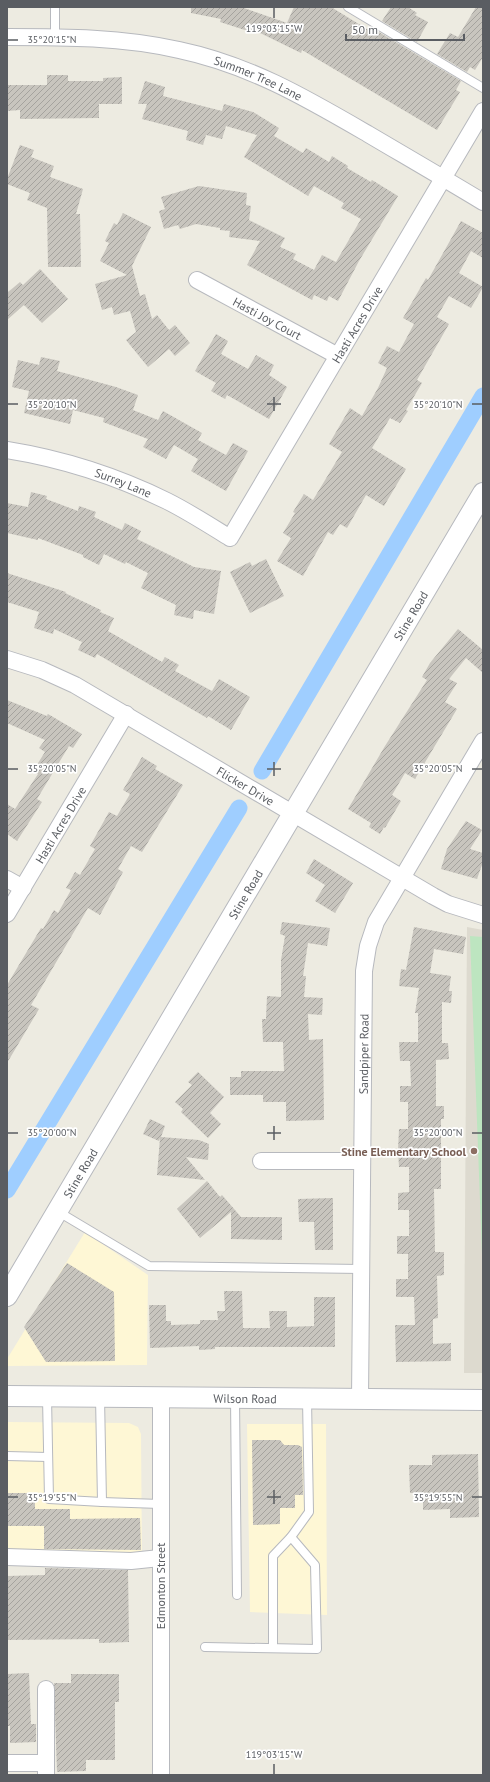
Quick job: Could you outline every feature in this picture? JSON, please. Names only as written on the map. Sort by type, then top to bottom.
[{"type":"street","name":"Summer Tree Lane","points":[[7,37],[100,38],[135,42],[179,50],[222,61],[263,77],[303,96],[483,202]]},
{"type":"street","name":"Hasti Acres Drive","points":[[230,538],[483,111]]},
{"type":"street","name":"Hasti Joy Court","points":[[197,280],[338,356]]},
{"type":"street","name":"Surrey Lane","points":[[7,450],[33,454],[79,466],[124,482],[168,501],[230,538]]},
{"type":"street","name":"Stine Road","points":[[7,1296],[483,493]]},
{"type":"street","name":"Flicker Drive","points":[[7,659],[42,670],[75,685],[448,904],[483,915]]},
{"type":"street","name":"Hasti Acres Drive","points":[[7,914],[126,714]]},
{"type":"street","name":"Sandpiper Road","points":[[360,1399],[364,971],[368,946],[376,922],[483,740]]},
{"type":"street","points":[[7,879],[23,888]]},
{"type":"street","points":[[261,1161],[362,1161]]},
{"type":"street","name":"Wilson Road","points":[[7,1396],[483,1400]]},
{"type":"street","name":"Edmonton Street","points":[[161,1398],[161,1775]]},
{"type":"street","points":[[7,1557],[131,1561],[160,1558]]},
{"type":"street","points":[[7,1763],[46,1769],[46,1689]]},
{"type":"lane","points":[[55,7],[55,37]]},
{"type":"lane","points":[[348,7],[483,88]]},
{"type":"lane","points":[[57,1211],[149,1266],[361,1269]]},
{"type":"lane","points":[[47,1397],[49,1499],[160,1504]]},
{"type":"lane","points":[[100,1397],[102,1502]]},
{"type":"lane","points":[[235,1398],[237,1595]]},
{"type":"lane","points":[[273,1648],[274,1556],[291,1537],[309,1512],[307,1399]]},
{"type":"lane","points":[[7,1456],[48,1457]]},
{"type":"lane","points":[[205,1647],[317,1648],[315,1565],[291,1537]]},
{"type":"shaded area","name":"Stine Elementary School","points":[[467,927],[483,930],[483,1373],[464,1373]]},
{"type":"shaded area","points":[[85,1232],[148,1275],[147,1365],[7,1366],[7,1359]]},
{"type":"shaded area","points":[[7,1422],[129,1423],[138,1427],[141,1434],[142,1564],[7,1560]]},
{"type":"shaded area","points":[[247,1424],[326,1424],[327,1615],[250,1612]]},
{"type":"green space","points":[[470,936],[483,937],[483,1281]]},
{"type":"building","points":[[191,7],[241,7],[287,23],[294,7],[331,7],[375,34],[377,31],[461,81],[456,90],[460,92],[437,130],[302,50],[301,53],[252,29],[251,32],[220,22],[221,19],[191,13]]},
{"type":"building","points":[[391,7],[408,7],[417,13],[415,15],[428,22],[417,42],[382,21]]},
{"type":"building","points":[[476,7],[483,7],[483,57],[475,70],[470,67],[467,72],[437,54],[450,33],[458,37]]},
{"type":"building","points":[[47,75],[68,75],[68,81],[103,81],[103,78],[122,77],[122,104],[99,104],[99,118],[20,119],[20,110],[7,111],[7,85],[47,85]]},
{"type":"building","points":[[145,81],[165,87],[163,96],[222,111],[224,104],[253,112],[279,128],[274,136],[303,153],[306,148],[329,162],[332,156],[348,166],[347,168],[371,182],[372,180],[398,196],[359,261],[338,301],[329,296],[327,301],[314,295],[312,300],[247,265],[260,241],[229,237],[230,231],[196,224],[180,229],[178,225],[164,229],[159,211],[165,209],[161,197],[199,186],[247,193],[246,205],[251,206],[249,220],[285,238],[280,247],[296,254],[293,259],[314,270],[322,255],[336,262],[361,219],[341,208],[344,203],[314,186],[308,196],[244,157],[257,135],[226,126],[222,139],[206,135],[203,145],[186,140],[188,131],[142,119],[147,104],[138,104]]},
{"type":"building","points":[[20,145],[34,150],[31,157],[54,166],[50,177],[83,189],[76,214],[80,214],[81,267],[48,267],[47,208],[27,200],[30,193],[7,184],[7,179]]},
{"type":"building","points":[[123,213],[151,227],[132,266],[140,296],[145,294],[152,319],[157,315],[169,330],[175,325],[190,343],[175,356],[169,349],[148,367],[126,340],[136,332],[130,311],[114,315],[112,307],[102,310],[95,284],[127,275],[100,261],[109,243],[105,241],[114,223],[117,225]]},
{"type":"building","points":[[461,221],[483,233],[483,258],[471,251],[459,273],[483,287],[471,308],[449,296],[437,317],[449,324],[417,380],[422,383],[406,410],[408,411],[400,423],[390,418],[372,448],[406,469],[384,506],[366,495],[347,528],[340,524],[333,535],[328,532],[303,576],[277,561],[291,538],[283,533],[304,494],[313,500],[342,452],[329,444],[350,408],[362,416],[378,388],[387,368],[378,363],[387,346],[399,352],[414,324],[403,318],[426,278],[428,280]]},
{"type":"building","points":[[40,269],[68,299],[42,323],[24,305],[7,320],[7,293],[20,282],[23,285]]},
{"type":"building","points":[[216,334],[228,341],[221,354],[248,369],[256,355],[274,365],[269,375],[287,387],[269,419],[227,395],[225,399],[211,391],[216,383],[195,371]]},
{"type":"building","points":[[41,357],[60,361],[57,371],[116,387],[138,395],[133,410],[158,420],[163,411],[202,433],[198,440],[226,455],[233,443],[248,451],[226,491],[191,471],[198,459],[174,445],[166,459],[143,447],[148,439],[103,422],[104,418],[73,410],[70,424],[24,413],[29,391],[12,387],[18,360],[39,365]]},
{"type":"building","points":[[31,492],[47,496],[46,499],[78,511],[79,506],[96,512],[94,517],[122,530],[125,523],[141,531],[137,539],[194,567],[221,571],[214,614],[194,610],[193,619],[174,615],[176,605],[141,588],[148,573],[126,562],[125,564],[104,554],[99,565],[83,557],[83,555],[38,538],[38,540],[7,533],[7,503],[28,507]]},
{"type":"building","points":[[266,559],[284,596],[250,613],[230,572],[250,562],[252,566]]},
{"type":"building","points":[[7,573],[66,592],[65,593],[101,610],[100,612],[114,618],[108,631],[162,662],[165,657],[179,665],[175,671],[212,691],[219,679],[250,697],[231,730],[208,716],[207,718],[97,654],[95,658],[78,650],[82,642],[54,629],[53,634],[34,628],[39,612],[7,602]]},
{"type":"building","points":[[458,629],[483,650],[483,673],[466,658],[449,679],[457,683],[445,702],[457,709],[415,779],[405,773],[392,795],[401,801],[380,834],[369,827],[371,823],[348,809],[385,746],[427,680],[422,677],[430,663]]},
{"type":"building","points":[[7,700],[47,716],[48,714],[82,734],[73,748],[69,746],[37,799],[42,802],[17,841],[7,834],[7,804],[15,809],[38,774],[33,771],[45,752],[39,748],[45,740],[7,723]]},
{"type":"building","points":[[142,757],[157,766],[155,769],[183,785],[142,852],[131,846],[118,869],[123,872],[100,915],[88,908],[31,1005],[39,1009],[7,1063],[7,985],[41,928],[43,929],[54,910],[58,913],[71,890],[66,888],[75,872],[80,875],[95,849],[90,846],[109,812],[117,816],[130,794],[123,790]]},
{"type":"building","points":[[466,821],[482,830],[470,849],[483,853],[483,862],[477,879],[441,869],[447,849]]},
{"type":"building","points":[[314,859],[353,883],[335,913],[315,901],[325,885],[306,873]]},
{"type":"building","points":[[282,922],[330,928],[327,946],[308,943],[303,976],[306,976],[304,997],[323,998],[322,1015],[308,1014],[309,1040],[323,1039],[324,1120],[286,1121],[286,1102],[263,1102],[263,1095],[230,1095],[230,1077],[241,1077],[241,1071],[284,1071],[283,1042],[263,1042],[262,1019],[266,1019],[267,996],[281,997],[281,960],[285,936],[280,934]]},
{"type":"building","points":[[414,927],[466,937],[463,954],[434,949],[430,973],[451,976],[449,991],[452,991],[451,1003],[442,1002],[442,1043],[448,1043],[449,1059],[436,1060],[436,1106],[444,1106],[444,1119],[441,1119],[441,1189],[434,1189],[435,1252],[444,1252],[444,1275],[437,1276],[438,1318],[433,1319],[433,1344],[451,1343],[451,1361],[396,1362],[395,1325],[415,1325],[414,1297],[396,1297],[396,1279],[408,1279],[408,1254],[397,1254],[397,1236],[409,1236],[409,1210],[398,1210],[398,1193],[409,1192],[409,1167],[399,1167],[399,1129],[408,1129],[408,1102],[400,1102],[400,1086],[411,1086],[410,1061],[400,1061],[399,1042],[418,1042],[418,1013],[415,1013],[419,988],[399,986],[401,969],[406,970]]},
{"type":"building","points":[[198,1072],[224,1097],[210,1113],[221,1124],[208,1138],[181,1112],[183,1109],[175,1102],[192,1085],[188,1082]]},
{"type":"building","points":[[150,1119],[165,1126],[161,1137],[199,1140],[209,1144],[208,1160],[186,1157],[205,1180],[157,1175],[160,1138],[159,1141],[143,1134]]},
{"type":"building","points":[[207,1181],[220,1197],[222,1195],[241,1217],[282,1217],[282,1240],[231,1239],[231,1212],[200,1238],[177,1209]]},
{"type":"building","points":[[333,1198],[333,1250],[315,1250],[314,1222],[299,1222],[298,1199]]},
{"type":"building","points":[[67,1263],[114,1292],[115,1361],[46,1362],[24,1327]]},
{"type":"building","points":[[224,1291],[242,1291],[243,1328],[270,1328],[269,1311],[287,1311],[287,1327],[314,1326],[314,1297],[335,1297],[335,1347],[215,1347],[215,1349],[199,1350],[199,1346],[150,1348],[149,1305],[166,1305],[166,1321],[171,1321],[171,1325],[200,1324],[200,1320],[218,1320],[217,1311],[225,1311]]},
{"type":"building","points":[[252,1440],[280,1440],[284,1445],[298,1445],[302,1447],[303,1495],[295,1495],[295,1508],[280,1508],[280,1524],[253,1525]]},
{"type":"building","points":[[478,1454],[479,1517],[450,1518],[450,1509],[423,1510],[423,1493],[410,1493],[409,1465],[432,1465],[432,1455]]},
{"type":"building","points":[[7,1493],[33,1493],[33,1497],[35,1497],[35,1509],[70,1509],[70,1519],[140,1518],[141,1550],[44,1549],[44,1526],[7,1526]]},
{"type":"building","points":[[45,1568],[128,1570],[129,1642],[99,1643],[99,1639],[7,1640],[7,1576],[45,1575]]},
{"type":"building","points":[[29,1673],[31,1724],[36,1724],[36,1742],[10,1743],[10,1726],[7,1726],[7,1674]]},
{"type":"building","points":[[71,1674],[119,1674],[119,1702],[115,1702],[115,1760],[86,1760],[86,1771],[57,1772],[54,1683],[71,1683]]},
{"type":"waterway","points":[[262,771],[483,396]]},
{"type":"waterway","points":[[7,1190],[239,808]]},
{"type":"place","name":"Stine Elementary School","points":[[474,1151]]}]
